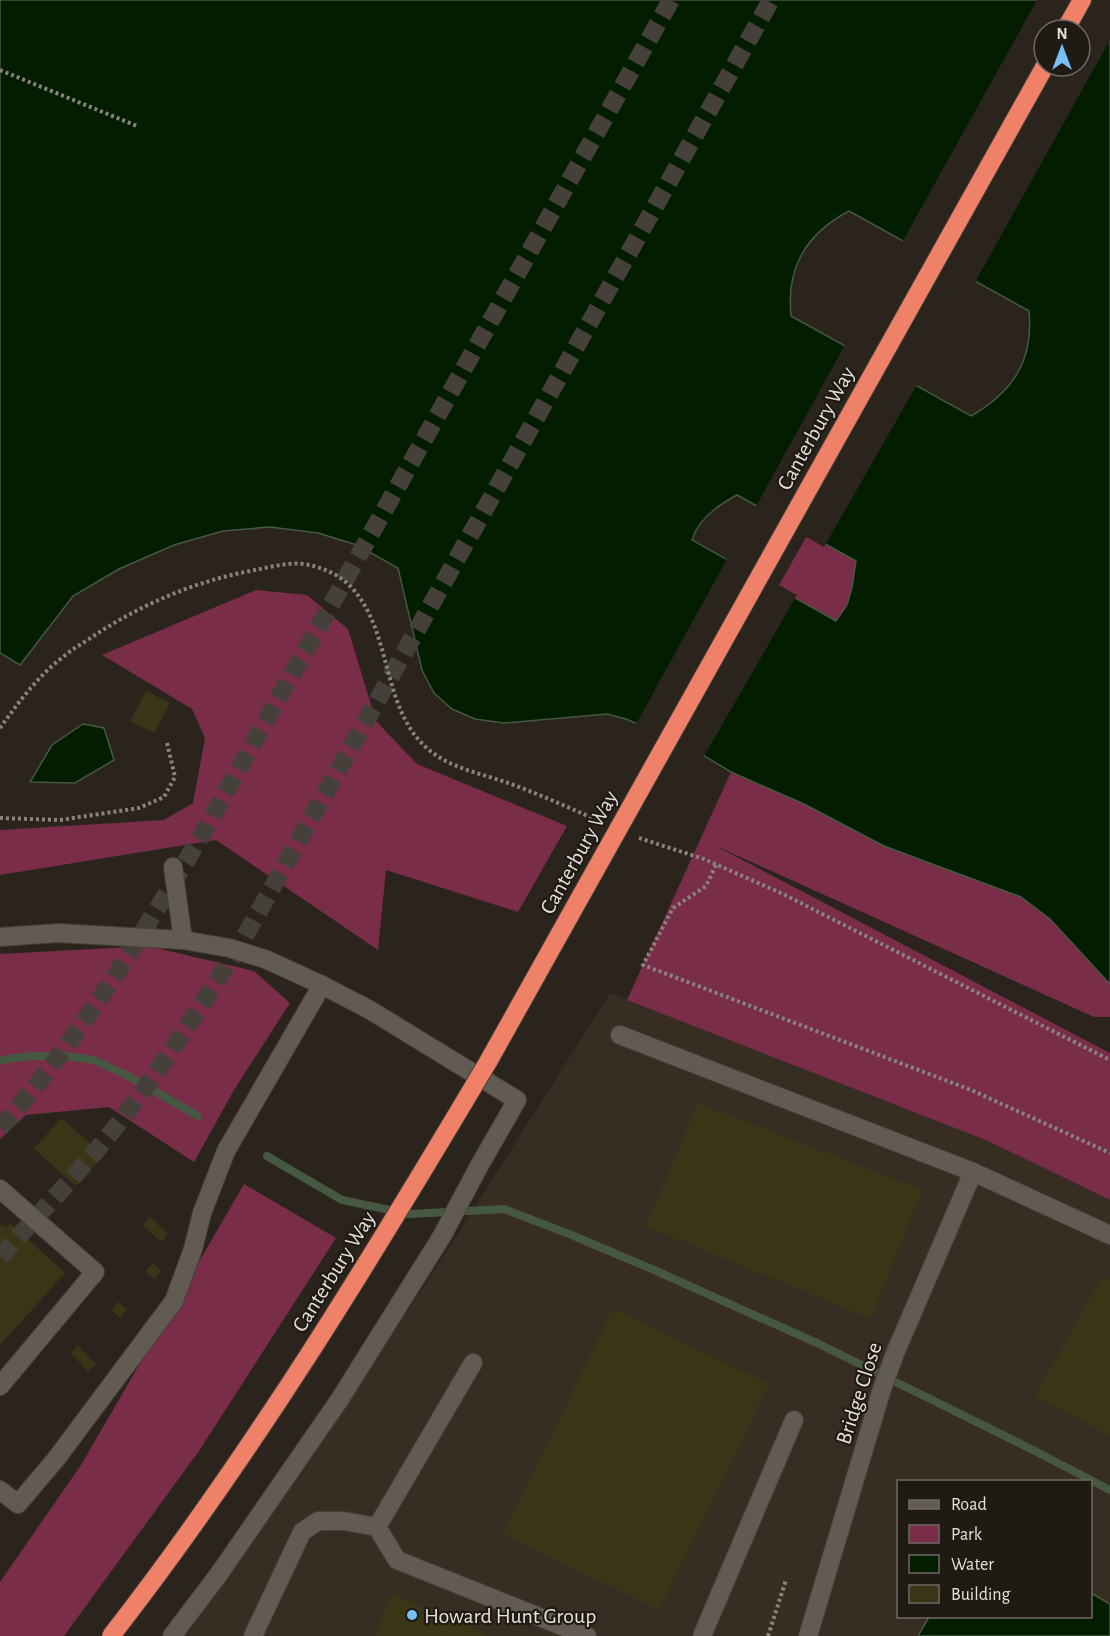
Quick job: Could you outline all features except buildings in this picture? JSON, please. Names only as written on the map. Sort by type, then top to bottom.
[{"type":"highway","points":[[1072,18],[1082,0]]},
{"type":"highway","name":"Canterbury Way","points":[[111,1636],[230,1474],[299,1370],[399,1211],[482,1072],[1038,78]]},
{"type":"street","points":[[173,867],[183,940]]},
{"type":"street","points":[[0,937],[58,933],[183,940],[229,948],[265,959],[370,1010],[517,1100],[442,1236],[340,1399],[219,1574],[172,1636]]},
{"type":"street","points":[[0,1490],[18,1504],[56,1460],[174,1301],[193,1248],[202,1212],[226,1151],[322,985]]},
{"type":"street","points":[[620,1035],[973,1172],[1110,1235]]},
{"type":"street","name":"Bridge Close","points":[[808,1636],[882,1389],[973,1172]]},
{"type":"street","points":[[0,1189],[95,1272],[0,1386]]},
{"type":"street","points":[[377,1527],[473,1363]]},
{"type":"street","points":[[702,1636],[794,1420]]},
{"type":"street","points":[[253,1636],[302,1532],[318,1521],[344,1521],[377,1527],[397,1560],[586,1636]]},
{"type":"path","points":[[0,70],[137,126]]},
{"type":"path","points":[[0,728],[56,662],[131,612],[217,578],[274,566],[303,564],[332,572],[344,580],[359,597],[375,630],[404,717],[418,739],[428,749],[455,765],[530,791],[605,823]]},
{"type":"path","points":[[0,818],[60,820],[140,808],[164,797],[175,777],[167,743]]},
{"type":"path","points":[[637,837],[716,865],[783,894],[1110,1060]]},
{"type":"path","points":[[716,865],[706,886],[673,908],[643,965],[971,1090],[1110,1153]]},
{"type":"path","points":[[768,1636],[786,1580]]},
{"type":"shaded area","points":[[610,993],[988,1141],[1110,1200],[1110,1636],[183,1636],[274,1512],[442,1259]]},
{"type":"green space","points":[[809,532],[840,547],[1110,782],[1110,1017],[1094,1017],[714,845],[1110,1053],[1110,1200],[988,1141],[627,1000],[731,772],[688,746]]},
{"type":"green space","points":[[256,590],[307,595],[348,629],[376,721],[417,764],[567,826],[518,912],[386,870],[378,950],[216,840],[0,875],[0,830],[164,820],[193,803],[205,738],[192,709],[102,655]]},
{"type":"green space","points":[[148,946],[254,971],[290,1003],[234,1090],[194,1162],[109,1107],[26,1115],[0,1139],[0,954]]},
{"type":"green space","points":[[244,1184],[336,1238],[199,1451],[64,1636],[0,1636],[0,1582],[81,1465]]},
{"type":"water","points":[[0,0],[1110,0],[1110,984],[1050,919],[1021,897],[884,846],[804,804],[731,772],[688,746],[626,719],[607,714],[504,723],[475,719],[452,709],[434,693],[422,670],[398,568],[357,545],[318,533],[270,527],[223,531],[174,545],[119,569],[73,596],[20,665],[0,653]],"holes":[[[849,211],[1029,311],[1028,345],[1018,373],[986,407],[971,416],[791,316],[792,282],[802,254],[821,230]],[[737,495],[856,561],[847,605],[836,621],[692,540],[704,519],[716,508]]]},
{"type":"water","points":[[83,724],[104,728],[114,760],[75,783],[30,782],[52,745]]},
{"type":"water","points":[[1092,1594],[1110,1604],[1110,1636],[918,1636],[928,1618],[1092,1618]]},
{"type":"pier","points":[[1037,0],[1110,0],[1110,40],[1092,72],[1092,18],[1032,18],[1032,78],[1089,78],[974,284],[901,244]]},
{"type":"pier","points":[[846,343],[918,383],[824,547],[755,508]]},
{"type":"pier","points":[[728,557],[797,595],[703,758],[635,726]]},
{"type":"waterway","points":[[0,1061],[31,1056],[66,1056],[94,1060],[126,1075],[198,1116]]},
{"type":"waterway","points":[[267,1156],[342,1200],[409,1214],[504,1209],[569,1234],[817,1343],[1091,1480]]},
{"type":"waterway","points":[[1092,1481],[1110,1490]]},
{"type":"tunnel","points":[[0,1128],[57,1059],[83,1022],[134,946],[204,831],[671,0]]},
{"type":"tunnel","points":[[0,1257],[101,1145],[139,1097],[241,943],[771,0]]},
{"type":"place","name":"Howard Hunt Group","points":[[412,1615]]}]
